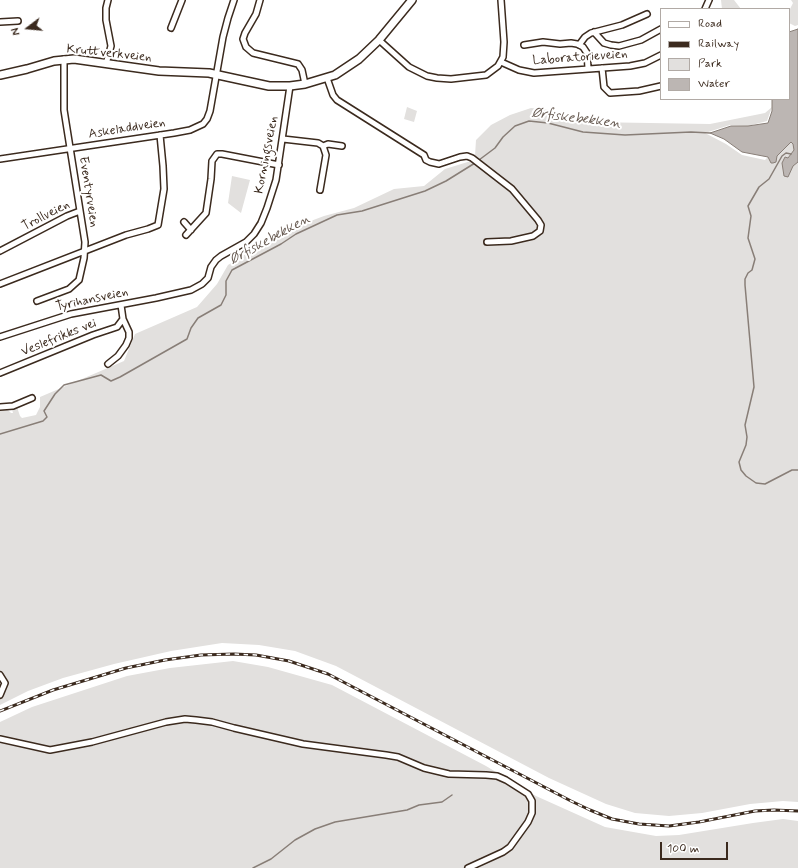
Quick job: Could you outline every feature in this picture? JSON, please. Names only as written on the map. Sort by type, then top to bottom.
[{"type":"street","points":[[106,64],[111,46],[106,20],[108,0]]},
{"type":"street","points":[[171,28],[182,0]]},
{"type":"street","points":[[217,74],[228,18],[234,0]]},
{"type":"street","points":[[260,0],[256,14],[245,33],[244,44],[253,54],[298,64],[302,70],[305,84]]},
{"type":"street","name":"Kruttverkveien","points":[[0,75],[64,60],[78,60],[159,71],[202,72],[217,74],[263,85],[290,86],[305,84],[327,78],[350,66],[364,56],[412,0]]},
{"type":"street","points":[[379,40],[413,70],[427,76],[451,79],[482,76],[494,70],[501,62],[504,53],[501,0]]},
{"type":"street","points":[[579,45],[587,35],[622,25],[647,14]]},
{"type":"street","points":[[0,22],[18,21]]},
{"type":"street","points":[[594,32],[604,43],[619,46],[641,40],[660,30]]},
{"type":"street","points":[[524,45],[545,42],[560,44],[573,43],[579,45],[583,47],[587,54],[588,68]]},
{"type":"street","name":"Laboratorieveien","points":[[501,62],[530,73],[640,64],[660,55]]},
{"type":"street","name":"Eventyrveien","points":[[37,301],[69,289],[79,280],[85,251],[85,242],[64,110],[64,60]]},
{"type":"street","points":[[602,68],[604,87],[610,93],[639,91],[660,86]]},
{"type":"street","name":"Askeladdveien","points":[[0,159],[190,130],[206,122],[210,111],[217,74]]},
{"type":"street","points":[[327,78],[333,95],[337,100],[424,155],[428,161],[437,164],[462,156],[472,158],[512,189],[541,225],[540,231],[533,236],[511,241],[488,242]]},
{"type":"street","name":"Korningsveien","points":[[191,290],[202,284],[208,278],[211,267],[216,260],[246,242],[254,234],[261,223],[268,208],[276,180],[290,86]]},
{"type":"street","points":[[0,284],[126,235],[158,225],[164,189],[160,135]]},
{"type":"street","points":[[283,138],[318,143],[323,146],[326,156],[320,190]]},
{"type":"street","points":[[323,146],[328,144],[342,146]]},
{"type":"street","points":[[186,235],[206,213],[212,161],[217,154],[279,165]]},
{"type":"street","name":"Trollveien","points":[[0,251],[67,216],[80,211]]},
{"type":"street","points":[[184,222],[191,230]]},
{"type":"street","name":"Tyrihansveien","points":[[0,337],[71,314],[191,290]]},
{"type":"street","points":[[108,364],[118,356],[129,338],[129,332],[123,320],[121,305]]},
{"type":"street","name":"Veslefrikks vei","points":[[0,373],[112,329],[123,320]]},
{"type":"street","points":[[0,407],[13,406],[32,398]]},
{"type":"street","points":[[0,675],[5,683],[0,695]]},
{"type":"street","points":[[0,739],[50,750],[92,742],[166,722],[185,719],[212,722],[303,744],[386,754],[398,757],[424,768],[449,774],[497,776],[528,794],[532,802],[532,812],[528,822],[510,847],[497,856],[468,868]]},
{"type":"green space","points":[[721,0],[734,0],[740,8],[722,8]]},
{"type":"green space","points":[[791,0],[798,0],[798,25],[795,26],[790,24],[790,9],[793,3]]},
{"type":"green space","points":[[407,107],[417,111],[414,122],[404,119]]},
{"type":"green space","points":[[772,107],[767,121],[748,126],[730,125],[705,133],[726,144],[742,155],[765,160],[798,127],[798,802],[783,801],[750,804],[702,813],[669,816],[635,813],[606,804],[549,778],[336,666],[295,651],[259,645],[222,643],[171,651],[114,664],[63,678],[28,691],[0,705],[0,411],[7,409],[13,413],[12,409],[17,407],[22,418],[36,415],[40,407],[40,397],[124,361],[135,334],[197,307],[217,284],[228,265],[279,233],[324,216],[354,208],[394,189],[424,186],[445,169],[471,161],[475,156],[476,140],[491,125],[510,115],[531,108],[549,110],[590,122],[710,124],[765,113]]},
{"type":"green space","points":[[232,176],[250,180],[241,213],[228,203]]},
{"type":"green space","points":[[233,661],[268,667],[332,685],[486,766],[536,796],[605,827],[656,836],[679,835],[783,819],[798,821],[798,868],[0,868],[0,722],[32,707],[127,676],[170,668]]},
{"type":"water","points":[[798,29],[798,162],[793,166],[788,177],[784,176],[782,163],[785,157],[788,158],[794,150],[791,142],[777,156],[776,162],[771,163],[768,157],[742,152],[724,139],[710,133],[731,126],[748,126],[768,123],[772,111],[772,100],[790,100],[790,32]]},
{"type":"waterway","name":"Ørfiskebekken","points":[[479,160],[495,148],[503,137],[515,126],[529,121],[548,123],[583,132],[625,135],[691,132],[710,133]]},
{"type":"waterway","points":[[791,154],[786,153],[782,156],[769,179],[759,187],[748,206],[751,216],[748,238],[755,259],[752,270],[748,273],[745,279],[745,285],[754,387],[745,425],[747,437],[746,445],[739,462],[741,470],[746,476],[756,483],[765,484],[792,470],[798,470]]},
{"type":"waterway","name":"Ørfiskebekken","points":[[0,434],[43,421],[47,417],[44,411],[55,394],[64,385],[101,375],[111,381],[187,339],[191,328],[198,318],[221,305],[226,295],[226,281],[232,270],[281,244],[296,234],[337,215],[362,211],[425,191],[446,181],[475,163]]},
{"type":"waterway","points":[[253,868],[271,859],[295,840],[315,829],[335,822],[407,810],[419,805],[442,802],[452,795]]},
{"type":"railway","points":[[0,711],[53,690],[126,668],[165,660],[201,655],[256,655],[289,661],[328,674],[571,801],[612,819],[639,824],[669,826],[699,822],[755,811],[798,811]]}]
